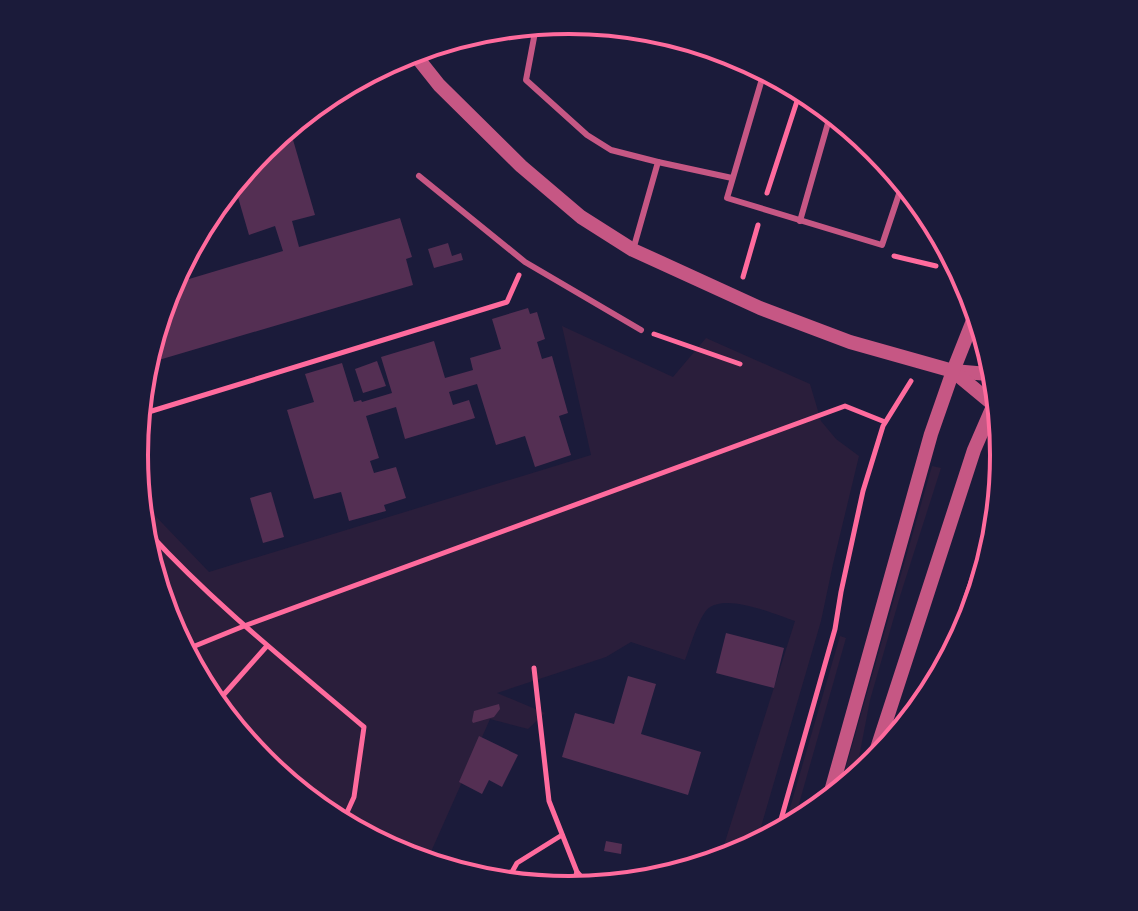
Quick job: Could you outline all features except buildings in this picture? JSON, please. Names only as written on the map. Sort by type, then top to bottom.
[{"type":"street","points":[[420,61],[439,85],[521,166],[581,217],[633,250],[760,308],[850,342],[953,371],[982,373]]},
{"type":"street","points":[[833,784],[931,434],[970,327]]},
{"type":"street","points":[[953,371],[987,399]]},
{"type":"street","points":[[880,740],[974,450],[989,417]]},
{"type":"lane","points":[[534,36],[526,80],[587,135],[611,150],[732,178]]},
{"type":"lane","points":[[761,80],[727,198],[882,245],[899,194]]},
{"type":"lane","points":[[800,221],[828,123]]},
{"type":"lane","points":[[633,250],[658,162]]},
{"type":"lane","points":[[419,176],[525,262],[641,330]]},
{"type":"path","points":[[882,245],[890,255],[936,266]]},
{"type":"path","points":[[150,412],[507,302],[525,262]]},
{"type":"path","points":[[641,330],[740,364]]},
{"type":"path","points":[[781,821],[835,629],[863,491],[885,422],[923,363]]},
{"type":"path","points":[[193,647],[845,406],[885,422]]},
{"type":"path","points":[[157,541],[267,647],[364,727],[354,797],[346,814]]},
{"type":"path","points":[[223,696],[267,647]]},
{"type":"path","points":[[534,668],[549,801],[581,877]]},
{"type":"path","points":[[512,873],[517,863],[562,834]]},
{"type":"path","points":[[575,877],[577,872]]},
{"type":"shaded area","points":[[562,326],[673,377],[706,338],[810,384],[821,421],[836,439],[859,456],[821,621],[760,832],[723,848],[795,621],[761,609],[722,603],[705,612],[685,660],[631,642],[606,657],[497,693],[545,713],[528,729],[490,719],[430,854],[383,834],[335,806],[291,772],[252,733],[219,690],[191,642],[162,565],[151,511],[209,572],[591,455]]},
{"type":"shaded area","points":[[932,466],[941,468],[870,700],[858,762],[844,775]]},
{"type":"shaded area","points":[[840,636],[846,638],[797,810],[788,816]]}]
